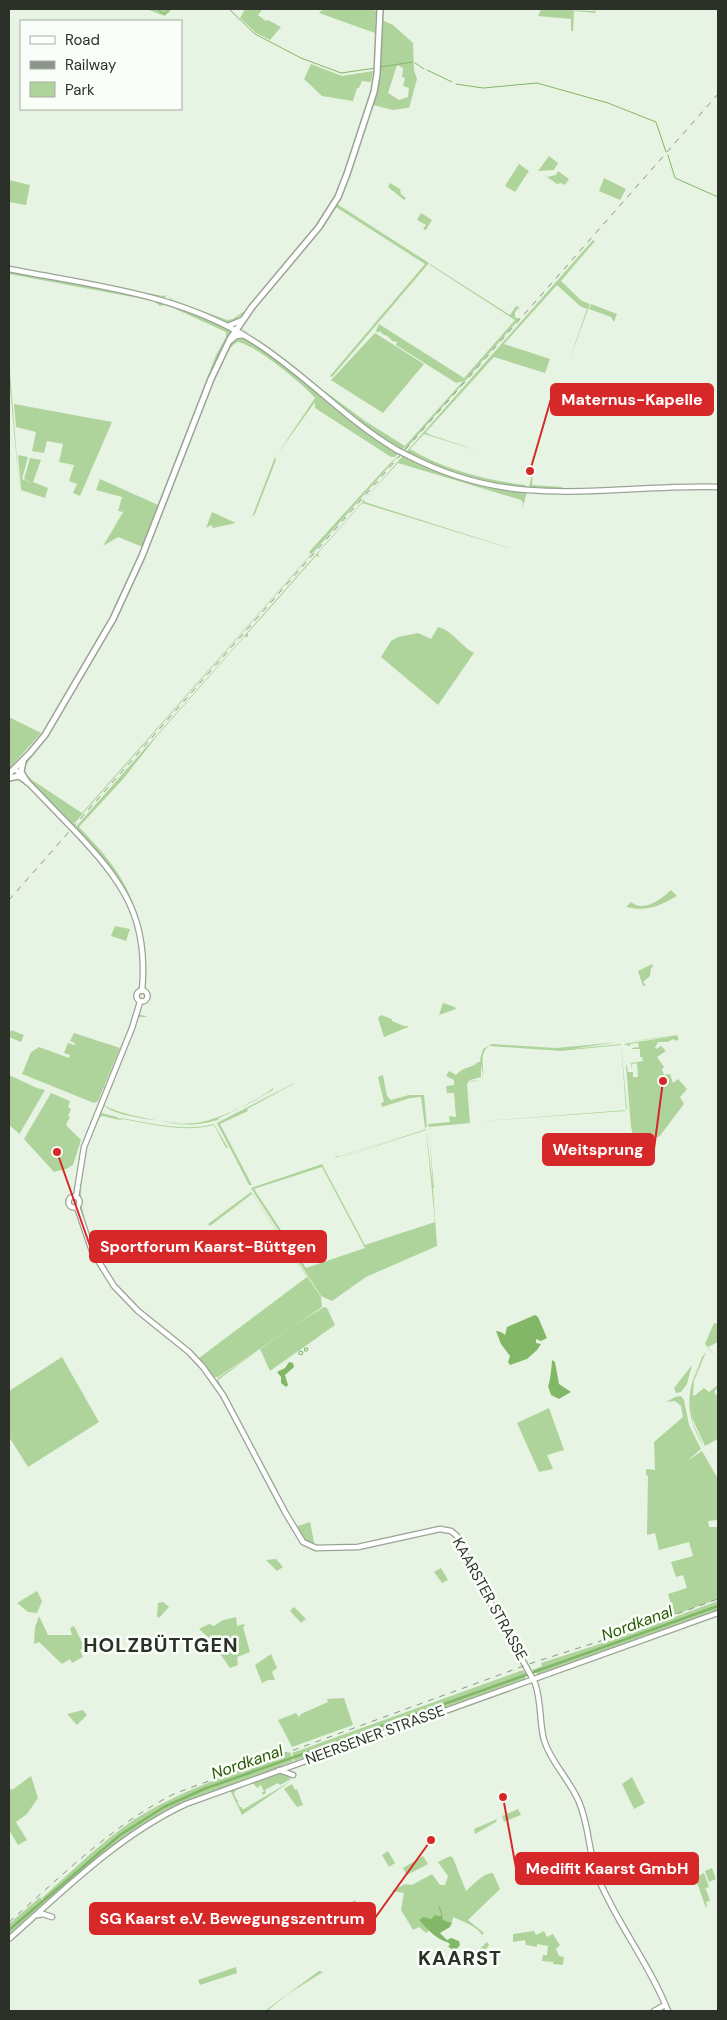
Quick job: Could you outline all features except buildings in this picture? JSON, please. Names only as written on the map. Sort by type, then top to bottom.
[{"type":"main road","points":[[9,774],[41,740],[56,717],[94,653],[122,599],[149,539],[211,379],[235,330],[326,218],[337,199],[371,102],[377,68],[380,9]]},
{"type":"main road","points":[[371,102],[375,110]]},
{"type":"main road","points":[[9,269],[159,298],[191,309],[228,326],[281,360],[354,421],[398,450],[461,477],[490,485],[528,490],[567,491],[660,486],[718,487]]},
{"type":"main road","points":[[228,326],[242,320]]},
{"type":"main road","points":[[227,345],[235,337],[244,335]]},
{"type":"main road","points":[[25,758],[21,771],[27,782]]},
{"type":"main road","points":[[15,768],[109,868],[124,892],[132,910],[142,946],[142,991]]},
{"type":"main road","points":[[9,778],[19,776],[27,782]]},
{"type":"main road","points":[[140,1002],[146,1000],[147,997],[145,992],[142,991]]},
{"type":"main road","points":[[76,1197],[71,1198],[69,1202],[72,1207],[77,1207],[80,1202],[76,1197],[86,1141],[132,1028],[140,1002],[136,995],[142,991]]},
{"type":"main road","name":"KAARSTER STRASSE","points":[[77,1207],[92,1251],[114,1286],[138,1311],[189,1352],[203,1367],[223,1395],[292,1525],[306,1544],[318,1548],[358,1547],[440,1529],[452,1531],[456,1536],[472,1570],[530,1674],[540,1699],[545,1742],[552,1757],[577,1796],[583,1814],[590,1854],[599,1880],[668,2011]]},
{"type":"main road","name":"NEERSENER STRASSE","points":[[9,1939],[118,1846],[159,1818],[198,1799],[524,1683],[530,1674],[718,1613]]},
{"type":"main road","points":[[278,1770],[293,1774]]},
{"type":"main road","points":[[34,1917],[41,1914],[52,1917]]},
{"type":"main road","points":[[654,2011],[665,2005]]},
{"type":"green space","points":[[146,9],[172,9],[165,16]]},
{"type":"green space","points":[[245,9],[263,9],[258,15],[266,21],[268,20],[281,27],[270,40],[256,33],[240,18]]},
{"type":"green space","points":[[323,9],[371,9],[376,11],[375,33],[319,13]]},
{"type":"green space","points":[[541,9],[594,11],[596,9],[595,13],[574,11],[573,31],[571,31],[571,19],[538,16]]},
{"type":"green space","points":[[382,20],[393,25],[413,43],[414,70],[417,79],[409,108],[393,110],[373,105]],"holes":[[[397,65],[403,68],[402,77],[405,78],[403,86],[409,88],[408,97],[399,100],[388,93]]]},
{"type":"green space","points":[[311,64],[342,76],[373,71],[371,82],[362,81],[359,88],[357,88],[353,101],[322,96],[304,79]]},
{"type":"green space","points":[[549,156],[558,163],[554,170],[538,171]]},
{"type":"green space","points":[[519,164],[529,171],[515,192],[505,186]]},
{"type":"green space","points":[[558,171],[569,179],[565,185],[557,184],[547,177],[556,175]]},
{"type":"green space","points":[[604,178],[626,189],[620,200],[599,191]]},
{"type":"green space","points":[[9,180],[30,185],[26,205],[9,202]]},
{"type":"green space","points":[[390,183],[400,189],[401,194],[406,198],[404,200],[388,187]]},
{"type":"green space","points":[[337,204],[429,263],[332,377],[330,376],[425,264],[336,207]]},
{"type":"green space","points":[[421,213],[432,220],[426,230],[423,229],[426,225],[417,220]]},
{"type":"green space","points":[[593,240],[595,241],[561,281],[582,301],[590,304],[567,367],[587,309],[580,306],[557,285],[504,344],[550,359],[545,373],[494,357],[426,432],[482,452],[424,434],[410,449],[437,463],[466,473],[526,485],[525,488],[494,483],[464,475],[407,453],[404,456],[502,489],[527,492],[522,510],[523,503],[521,500],[398,463],[364,500],[365,502],[512,549],[362,503],[319,552],[318,555],[321,557],[316,556],[248,633],[248,637],[244,637],[157,736],[124,778],[79,827],[104,854],[118,873],[137,914],[139,928],[130,903],[118,879],[107,864],[82,838],[76,828],[74,829]]},
{"type":"green space","points":[[430,264],[510,315],[516,306],[519,307],[523,303],[515,312],[515,318],[520,318],[404,451],[405,446],[463,381],[456,383],[396,345],[397,342],[392,341],[389,337],[387,338],[388,336],[379,331],[378,333],[376,331],[379,324],[464,378],[515,320]]},
{"type":"green space","points":[[9,266],[163,296],[168,295],[164,298]]},
{"type":"green space","points":[[9,271],[143,297],[164,303],[164,305],[160,306],[154,301],[9,274]]},
{"type":"green space","points":[[169,296],[171,299],[227,320],[244,313],[230,324],[170,300]]},
{"type":"green space","points":[[167,303],[210,319],[230,331],[230,336],[208,382],[143,547],[118,537],[103,546],[123,512],[118,511],[122,497],[96,490],[100,479],[158,505],[216,355],[226,337],[226,332],[165,304]]},
{"type":"green space","points":[[591,304],[617,314],[614,322],[611,317],[589,309]]},
{"type":"green space","points":[[375,333],[424,364],[383,413],[331,380]]},
{"type":"green space","points":[[236,337],[257,345],[359,427],[399,453],[395,457],[391,457],[315,408],[315,402],[276,456],[315,398],[278,366],[245,344],[237,342],[224,357],[229,345]]},
{"type":"green space","points":[[9,359],[19,484],[19,485],[9,377]]},
{"type":"green space","points":[[287,363],[365,421],[405,446],[402,450],[371,431]]},
{"type":"green space","points":[[208,382],[179,457],[188,431]]},
{"type":"green space","points":[[14,404],[112,422],[80,496],[73,493],[77,484],[69,481],[74,465],[59,462],[63,444],[47,441],[44,453],[32,451],[36,432],[16,427]]},
{"type":"green space","points":[[400,454],[72,826],[34,787],[26,774],[82,813],[311,554],[309,552]]},
{"type":"green space","points":[[18,455],[28,457],[22,479],[32,483],[24,479],[30,458],[41,460],[33,482],[48,488],[45,498],[21,490]]},
{"type":"green space","points":[[179,457],[145,547],[109,623],[154,523]]},
{"type":"green space","points":[[275,457],[276,460],[255,514],[252,517]]},
{"type":"green space","points":[[533,470],[532,485],[562,487],[562,489],[529,487]]},
{"type":"green space","points":[[212,512],[236,523],[213,528],[211,525],[206,528]]},
{"type":"green space","points":[[156,526],[141,565],[104,640],[54,725],[24,768],[24,763],[88,666]]},
{"type":"green space","points":[[107,626],[75,683],[45,732],[31,753],[16,768],[9,772],[43,734]]},
{"type":"green space","points":[[438,627],[448,631],[474,653],[438,705],[381,657],[391,641],[398,637],[418,633],[431,639]]},
{"type":"green space","points":[[9,717],[41,733],[9,769]]},
{"type":"green space","points":[[671,890],[677,896],[659,905],[641,909],[626,907],[631,902],[641,906],[652,904]]},
{"type":"green space","points":[[115,926],[130,929],[126,941],[111,936]]},
{"type":"green space","points":[[652,964],[650,976],[643,982],[646,985],[643,986],[638,971]]},
{"type":"green space","points":[[443,1003],[455,1007],[456,1009],[439,1015]]},
{"type":"green space","points":[[138,1014],[148,1017],[138,1017],[104,1105],[126,1114],[162,1121],[131,1116],[110,1110],[103,1105],[103,1102]]},
{"type":"green space","points":[[381,1015],[408,1027],[384,1037],[378,1018]]},
{"type":"green space","points":[[11,1030],[24,1035],[21,1042],[9,1037]]},
{"type":"green space","points":[[74,1033],[120,1048],[98,1101],[94,1103],[22,1074],[31,1052],[39,1047],[69,1058],[70,1055],[64,1053],[68,1043],[75,1045],[75,1043],[70,1041]]},
{"type":"green space","points":[[679,1035],[677,1036],[679,1039],[675,1041],[673,1039],[668,1042],[658,1042],[655,1048],[661,1046],[666,1051],[657,1057],[664,1067],[662,1069],[664,1075],[670,1074],[673,1083],[678,1079],[687,1089],[680,1097],[684,1104],[659,1137],[631,1140],[633,1135],[626,1066],[628,1072],[633,1072],[633,1077],[638,1077],[637,1063],[632,1064],[632,1070],[631,1063],[643,1061],[642,1057],[640,1057],[640,1049],[632,1049],[639,1047],[638,1043],[630,1044],[630,1046],[623,1044],[670,1037],[625,1042]]},
{"type":"green space","points":[[619,1042],[571,1049],[621,1044],[627,1109],[621,1045],[561,1051],[489,1046],[491,1045],[484,1048],[492,1044],[556,1048]]},
{"type":"green space","points":[[489,1046],[483,1056],[483,1076],[480,1059],[483,1049]]},
{"type":"green space","points":[[481,1062],[481,1077],[470,1080],[467,1084],[470,1123],[429,1127],[428,1124],[450,1122],[449,1116],[456,1117],[454,1093],[447,1093],[446,1086],[454,1085],[454,1080],[446,1076],[449,1071],[456,1075],[461,1070]]},
{"type":"green space","points":[[9,1075],[45,1090],[20,1133],[21,1135],[9,1125]]},
{"type":"green space","points":[[383,1075],[387,1096],[391,1100],[409,1095],[424,1095],[427,1127],[425,1128],[421,1097],[410,1098],[382,1107],[381,1103],[384,1102],[378,1077]]},
{"type":"green space","points":[[294,1083],[247,1109],[248,1111],[220,1124],[252,1185],[249,1185],[217,1123]]},
{"type":"green space","points":[[273,1088],[273,1090],[252,1102],[273,1092],[217,1119],[220,1119],[192,1124],[180,1123],[195,1123],[214,1119],[247,1104]]},
{"type":"green space","points":[[51,1093],[70,1101],[68,1107],[71,1109],[68,1116],[70,1117],[66,1125],[81,1140],[73,1165],[54,1172],[24,1139]]},
{"type":"green space","points":[[626,1110],[625,1111],[472,1122]]},
{"type":"green space","points":[[102,1113],[120,1119],[168,1126],[191,1127],[214,1124],[228,1148],[226,1148],[214,1125],[203,1127],[180,1128],[120,1120],[102,1116],[94,1125],[98,1115]]},
{"type":"green space","points":[[426,1129],[433,1187],[429,1134],[434,1188],[437,1246],[366,1277],[332,1301],[321,1296],[251,1188],[322,1164],[365,1245],[435,1222],[426,1130],[328,1162]],"holes":[[[322,1167],[365,1248],[306,1268],[254,1189]]]},
{"type":"green space","points":[[86,1146],[81,1183],[82,1202],[90,1239],[98,1257],[107,1273],[132,1302],[199,1358],[307,1277],[252,1194],[210,1226],[208,1224],[251,1192],[321,1297],[322,1307],[218,1377],[212,1377],[185,1348],[136,1308],[107,1275],[97,1257],[88,1238],[80,1197],[80,1176]]},
{"type":"green space","points":[[324,1307],[327,1308],[335,1325],[270,1371],[260,1349]]},
{"type":"green space","points":[[714,1323],[718,1324],[718,1342],[708,1347],[718,1360],[705,1344]]},
{"type":"green space","points":[[258,1350],[218,1380],[291,1520],[216,1381]]},
{"type":"green space","points":[[706,1352],[694,1381],[693,1395],[704,1388],[709,1392],[718,1385],[714,1392],[718,1397],[718,1439],[705,1446],[693,1420],[690,1401],[693,1423],[704,1448],[698,1437],[694,1427],[691,1417],[689,1399],[692,1384],[702,1357]]},
{"type":"green space","points":[[62,1357],[99,1422],[28,1467],[9,1437],[9,1391]]},
{"type":"green space","points":[[692,1365],[687,1384],[681,1392],[676,1393],[674,1388]]},
{"type":"green space","points":[[681,1396],[684,1400],[689,1425],[701,1449],[687,1461],[702,1451],[718,1479],[718,1520],[708,1521],[709,1527],[718,1527],[718,1599],[674,1615],[668,1594],[687,1588],[683,1575],[676,1577],[671,1562],[693,1556],[689,1542],[659,1550],[655,1533],[647,1535],[648,1476],[646,1475],[646,1469],[655,1470],[654,1442],[683,1417],[681,1406],[675,1401],[666,1402]]},
{"type":"green space","points":[[549,1408],[564,1450],[547,1455],[553,1469],[539,1472],[517,1423]]},
{"type":"green space","points":[[310,1522],[315,1547],[305,1542],[295,1527]]},
{"type":"green space","points":[[276,1559],[283,1567],[277,1571],[266,1560]]},
{"type":"green space","points":[[441,1568],[448,1580],[442,1583],[434,1572]]},
{"type":"green space","points":[[37,1591],[42,1601],[37,1613],[28,1612],[17,1603]]},
{"type":"green space","points":[[718,1601],[718,1611],[539,1675],[532,1670],[542,1666],[541,1663],[609,1641]]},
{"type":"green space","points":[[163,1602],[169,1607],[159,1618],[157,1616],[158,1603]]},
{"type":"green space","points":[[294,1607],[306,1619],[301,1623],[290,1611]]},
{"type":"green space","points":[[39,1616],[48,1635],[72,1635],[70,1628],[74,1626],[85,1648],[80,1650],[83,1657],[72,1663],[70,1659],[62,1664],[39,1642],[34,1644],[35,1627]]},
{"type":"green space","points":[[236,1617],[237,1626],[244,1624],[245,1626],[243,1627],[250,1652],[237,1657],[238,1665],[230,1668],[209,1638],[199,1629],[209,1624],[214,1626],[223,1620]]},
{"type":"green space","points":[[271,1654],[277,1668],[272,1672],[275,1680],[268,1680],[262,1683],[255,1665]]},
{"type":"green space","points":[[523,1670],[526,1674],[522,1676],[445,1704],[526,1676],[524,1680],[527,1678],[523,1682],[294,1761],[292,1753]]},
{"type":"green space","points":[[344,1698],[353,1725],[292,1747],[278,1720],[296,1713],[299,1717],[301,1714],[328,1702],[327,1699]]},
{"type":"green space","points":[[83,1710],[87,1715],[77,1725],[67,1714]]},
{"type":"green space","points":[[290,1752],[293,1761],[274,1769],[293,1763],[199,1797],[158,1817],[46,1902],[42,1898],[122,1828],[153,1808],[230,1774]]},
{"type":"green space","points":[[283,1772],[291,1779],[265,1790],[266,1793],[263,1795],[262,1792],[264,1792],[261,1785],[257,1788],[251,1781]]},
{"type":"green space","points":[[31,1776],[38,1798],[27,1814],[16,1822],[27,1840],[18,1845],[9,1830],[9,1787],[12,1790]]},
{"type":"green space","points":[[632,1777],[645,1803],[634,1809],[622,1784]]},
{"type":"green space","points":[[291,1781],[242,1815],[230,1790],[240,1786],[241,1788],[236,1790],[234,1794],[237,1800],[239,1800],[237,1801],[240,1807],[244,1809]]},
{"type":"green space","points":[[292,1784],[295,1790],[297,1789],[303,1805],[297,1807],[284,1789]]},
{"type":"green space","points":[[518,1809],[521,1815],[504,1822],[502,1816]]},
{"type":"green space","points":[[497,1819],[496,1822],[475,1834],[474,1829]]},
{"type":"green space","points":[[388,1851],[395,1863],[389,1867],[382,1855]]},
{"type":"green space","points":[[423,1856],[428,1864],[407,1875],[403,1868]]},
{"type":"green space","points":[[450,1856],[453,1858],[466,1891],[475,1882],[489,1873],[493,1873],[500,1889],[468,1920],[484,1933],[482,1935],[461,1920],[453,1917],[452,1923],[442,1920],[442,1916],[437,1915],[431,1919],[420,1921],[430,1930],[426,1933],[419,1927],[413,1930],[401,1910],[404,1893],[392,1891],[405,1884],[412,1885],[432,1874],[440,1885],[445,1885],[448,1876],[438,1862]]},
{"type":"green space","points":[[712,1868],[716,1879],[709,1882],[705,1871]]},
{"type":"green space","points":[[704,1873],[709,1887],[702,1890],[706,1889],[710,1901],[706,1902],[706,1908],[695,1877]]},
{"type":"green space","points":[[40,1897],[45,1903],[9,1935],[9,1924]]},
{"type":"green space","points":[[355,1900],[360,1908],[349,1915],[344,1907]]},
{"type":"green space","points":[[534,1931],[536,1935],[544,1931],[547,1937],[553,1934],[560,1945],[556,1949],[559,1956],[564,1957],[563,1965],[542,1961],[543,1955],[547,1955],[548,1946],[526,1945],[525,1940],[513,1942],[513,1934]]},
{"type":"green space","points":[[487,1942],[489,1945],[476,1964],[470,1958]]},
{"type":"green space","points":[[236,1967],[237,1973],[200,1985],[198,1980]]},
{"type":"green space","points":[[319,1971],[323,1972],[266,2010]]},
{"type":"shaded area","points":[[535,1315],[538,1317],[547,1338],[541,1341],[536,1339],[536,1343],[541,1344],[537,1350],[527,1359],[510,1365],[508,1362],[510,1356],[501,1344],[496,1331],[505,1335],[507,1327]]},
{"type":"shaded area","points":[[552,1360],[555,1362],[559,1384],[571,1392],[559,1399],[551,1395],[548,1386]]},
{"type":"shaded area","points":[[289,1362],[293,1363],[294,1367],[285,1375],[288,1385],[286,1387],[281,1383],[281,1377],[277,1372],[285,1368]]},
{"type":"shaded area","points":[[435,1915],[442,1916],[443,1920],[452,1923],[450,1927],[440,1933],[447,1940],[451,1938],[459,1941],[460,1945],[454,1952],[448,1946],[450,1945],[449,1943],[436,1937],[419,1920],[423,1917],[431,1919]]},
{"type":"waterway","points":[[157,9],[164,14],[170,9]]},
{"type":"waterway","points":[[229,9],[255,34],[301,58],[341,73],[376,68]]},
{"type":"waterway","points":[[380,67],[413,62]]},
{"type":"waterway","points":[[415,63],[424,69]]},
{"type":"waterway","points":[[427,70],[452,82]]},
{"type":"waterway","points":[[456,84],[483,88],[537,83],[608,103],[656,122],[666,152]]},
{"type":"waterway","points":[[668,155],[675,178],[718,197]]},
{"type":"waterway","points":[[305,1348],[308,1348],[307,1351],[305,1351],[305,1348]]},
{"type":"waterway","points":[[300,1351],[303,1352],[302,1355],[299,1354],[300,1351]]},
{"type":"waterway","name":"Nordkanal","points":[[534,1672],[718,1606]]},
{"type":"waterway","name":"Nordkanal","points":[[9,1930],[120,1835],[164,1807],[204,1789],[526,1675]]},
{"type":"waterway","points":[[439,1906],[442,1916]]},
{"type":"railway","points":[[9,900],[718,94]]},
{"type":"railway","points":[[9,1922],[109,1835],[176,1793],[532,1663],[616,1636],[718,1599]]},
{"type":"place","name":"Maternus-Kapelle","points":[[530,471]]},
{"type":"place","name":"Weitsprung","points":[[663,1081]]},
{"type":"place","name":"Sportforum Kaarst-Büttgen","points":[[57,1152]]},
{"type":"place","name":"Medifit Kaarst GmbH","points":[[503,1797]]},
{"type":"place","name":"SG Kaarst e.V. Bewegungszentrum","points":[[431,1840]]},
{"type":"district","name":"HOLZBÜTTGEN","points":[[161,1645]]},
{"type":"district","name":"KAARST","points":[[460,1958]]}]
